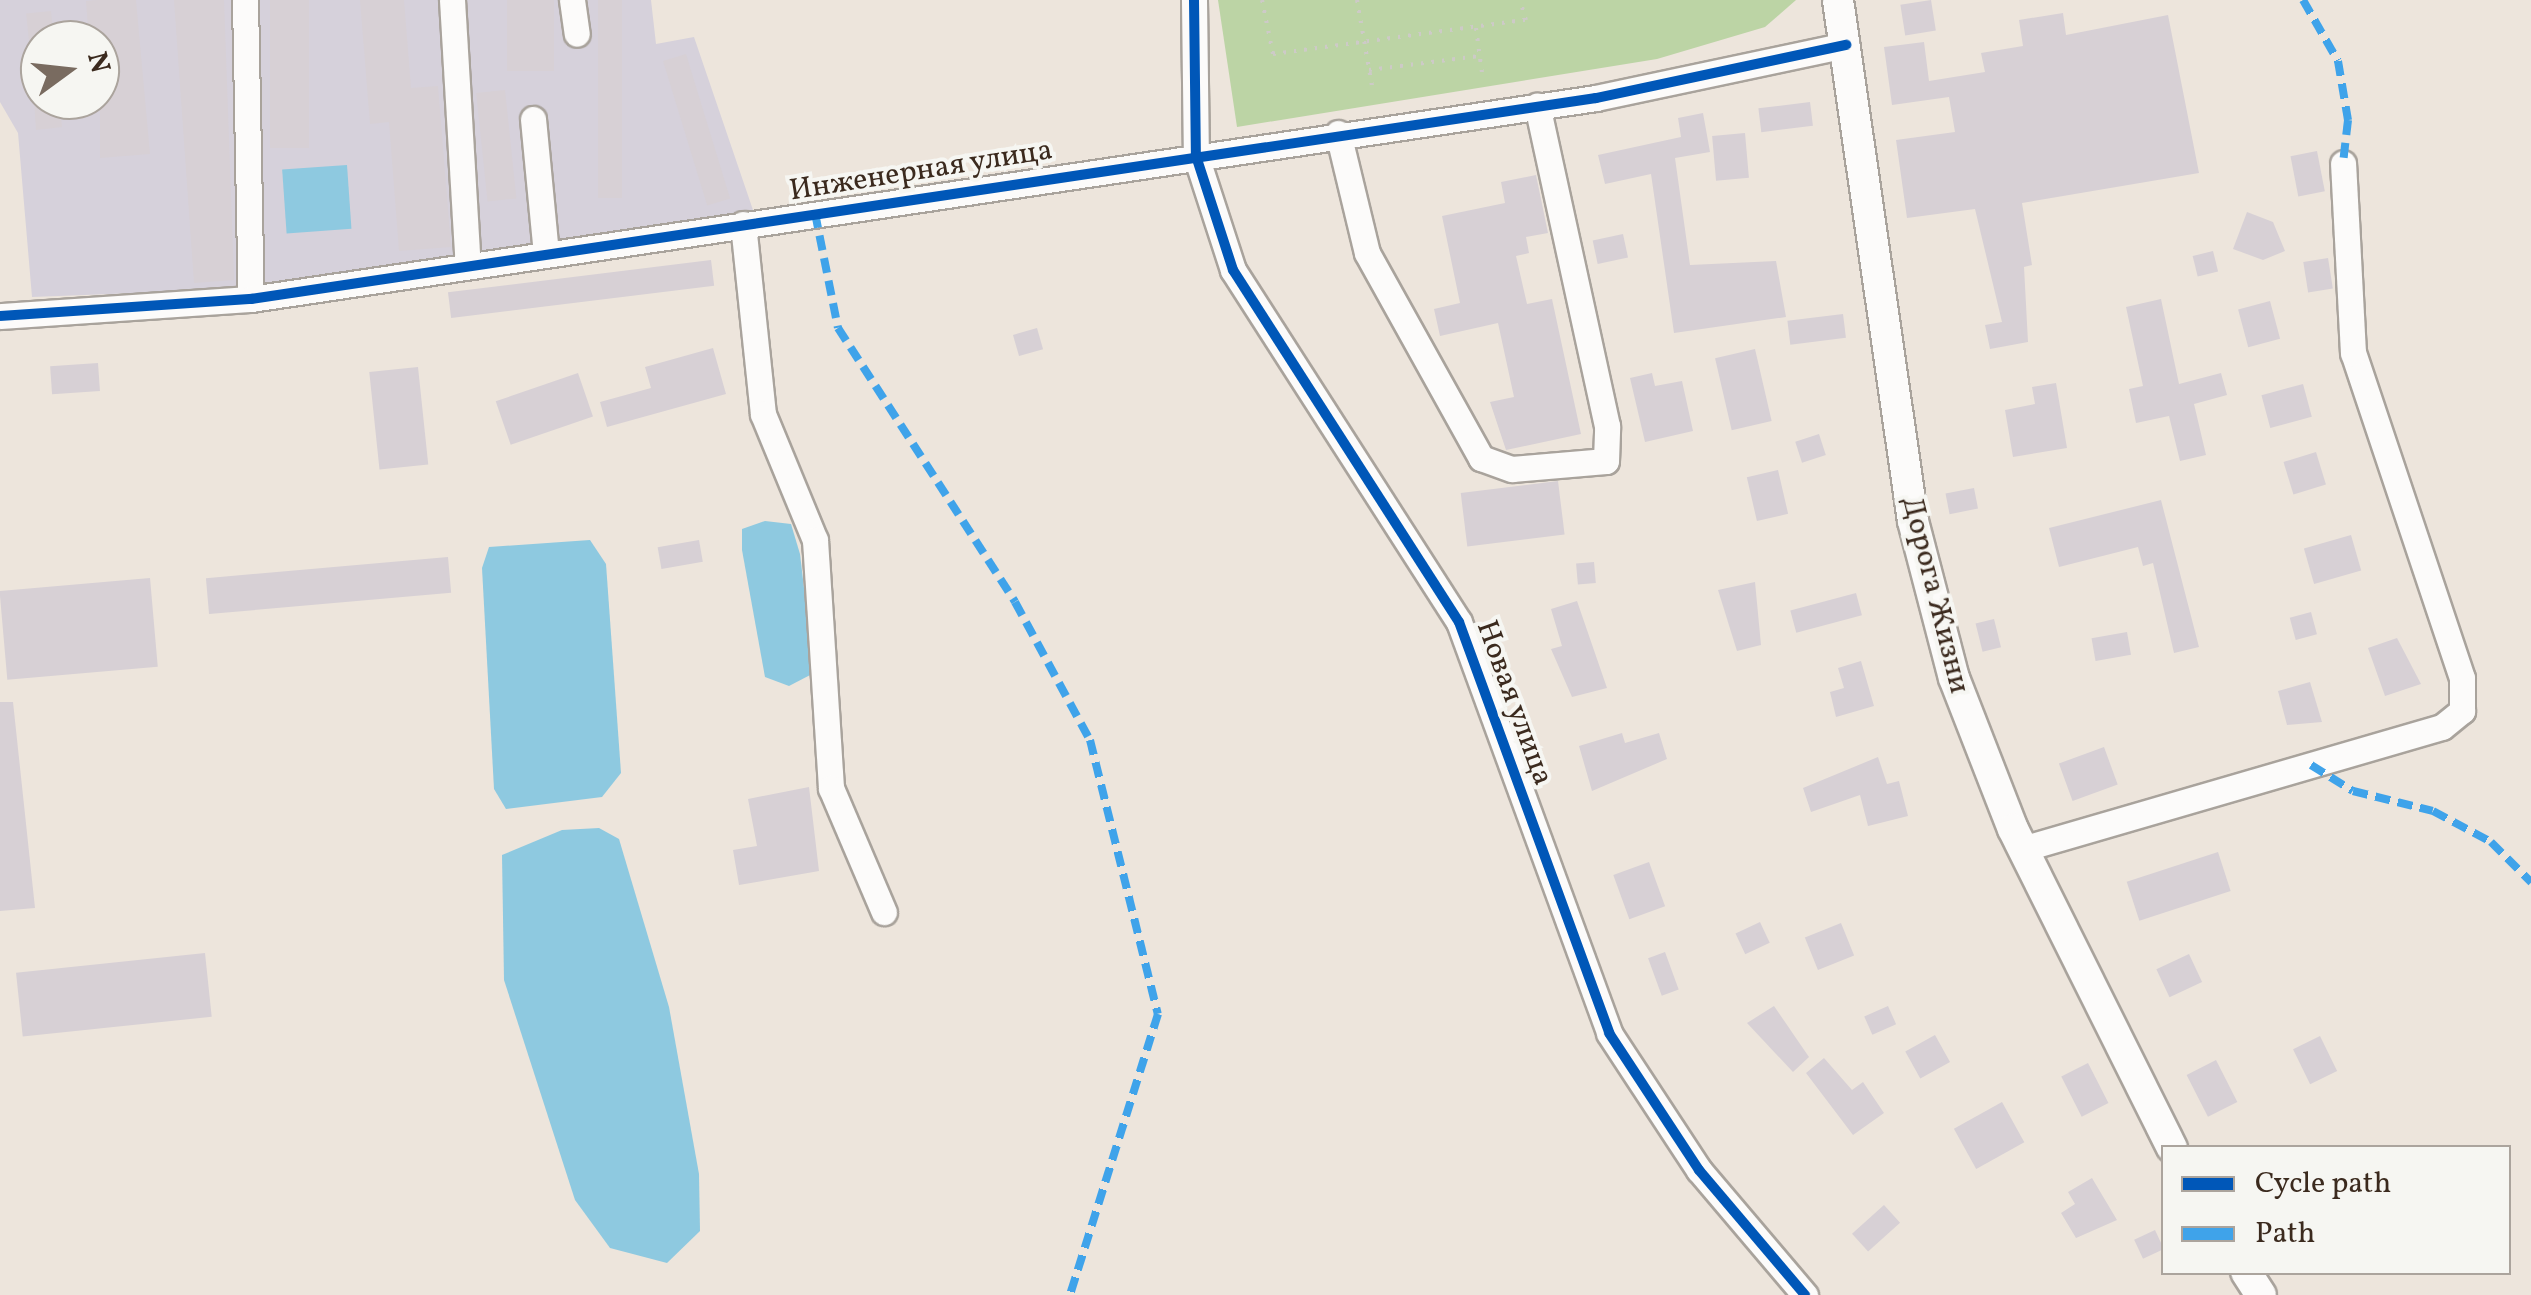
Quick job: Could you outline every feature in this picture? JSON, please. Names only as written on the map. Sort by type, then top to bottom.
[{"type":"main road","name":"Дорога Жизни","points":[[1838,0],[1914,521],[1954,678],[2022,849],[2170,1145]]},
{"type":"street","points":[[245,0],[252,299]]},
{"type":"street","points":[[452,0],[468,266]]},
{"type":"street","points":[[572,0],[577,34]]},
{"type":"street","name":"Новая улица","points":[[1194,0],[1196,156],[1233,270],[1458,622],[1609,1033],[1699,1170],[1805,1295]]},
{"type":"street","name":"Инженерная улица","points":[[0,316],[252,299],[1536,106],[1846,45]]},
{"type":"street","points":[[1338,134],[1367,252],[1481,458],[1512,469],[1606,461],[1607,426],[1536,106]]},
{"type":"street","points":[[533,119],[546,254]]},
{"type":"street","points":[[2022,849],[2442,727],[2462,710],[2462,678],[2353,353],[2343,163]]},
{"type":"street","points":[[744,224],[763,414],[816,540],[832,788],[884,912]]},
{"type":"path","points":[[1262,0],[1273,54],[1526,20],[1520,0]]},
{"type":"path","points":[[1356,0],[1372,86]]},
{"type":"path","points":[[1476,27],[1482,73]]},
{"type":"path","points":[[1370,70],[1480,56]]},
{"type":"shaded area","points":[[0,0],[651,0],[656,44],[694,37],[753,210],[243,289],[32,297],[18,133],[0,102]]},
{"type":"green space","points":[[1218,0],[1796,0],[1765,27],[1657,59],[1237,127]]},
{"type":"water","points":[[347,165],[351,229],[287,233],[282,170]]},
{"type":"water","points":[[765,521],[791,524],[800,554],[814,673],[789,686],[765,677],[742,550],[742,529]]},
{"type":"water","points":[[590,540],[606,564],[621,773],[602,797],[506,809],[494,789],[482,568],[489,547]]},
{"type":"water","points":[[599,828],[619,839],[669,1007],[699,1174],[700,1231],[667,1263],[610,1248],[575,1200],[504,980],[502,855],[562,830]]},
{"type":"building","points":[[136,0],[150,154],[100,158],[100,120],[120,120],[120,20],[87,20],[86,1]]},
{"type":"building","points":[[174,0],[224,0],[234,280],[194,283]]},
{"type":"building","points":[[270,0],[309,0],[309,148],[270,148]]},
{"type":"building","points":[[360,0],[404,0],[411,88],[438,86],[451,247],[399,251],[389,122],[370,124]]},
{"type":"building","points":[[507,0],[554,0],[554,71],[507,71]]},
{"type":"building","points":[[598,0],[622,0],[622,198],[598,198]]},
{"type":"building","points":[[1931,0],[1936,31],[1905,35],[1900,5]]},
{"type":"building","points":[[51,11],[52,20],[27,20],[26,14]]},
{"type":"building","points":[[2063,13],[2066,35],[2168,15],[2199,173],[2022,203],[2032,265],[2024,267],[2028,342],[1990,349],[1985,325],[2002,322],[1975,209],[1907,218],[1896,140],[1955,132],[1949,97],[1892,105],[1884,47],[1924,42],[1929,81],[1985,72],[1981,53],[2023,46],[2019,20]]},
{"type":"building","points":[[686,54],[730,198],[707,205],[663,61]]},
{"type":"building","points":[[505,90],[516,198],[488,201],[476,93]]},
{"type":"building","points":[[1810,102],[1813,126],[1761,132],[1758,108]]},
{"type":"building","points":[[1703,113],[1710,152],[1675,158],[1690,265],[1776,261],[1786,317],[1674,333],[1651,174],[1605,184],[1598,155],[1681,137],[1678,118]]},
{"type":"building","points":[[35,120],[61,120],[62,127],[36,130]]},
{"type":"building","points":[[1745,133],[1749,178],[1716,181],[1712,136]]},
{"type":"building","points":[[2317,151],[2325,191],[2298,196],[2290,156]]},
{"type":"building","points":[[1536,175],[1548,233],[1526,237],[1529,253],[1516,256],[1527,304],[1552,299],[1581,434],[1506,450],[1490,402],[1514,397],[1498,323],[1440,336],[1434,309],[1460,303],[1442,216],[1505,203],[1501,182]]},
{"type":"building","points":[[2247,212],[2273,222],[2285,251],[2263,260],[2233,249]]},
{"type":"building","points":[[1623,234],[1628,257],[1598,264],[1593,240]]},
{"type":"building","points":[[2213,251],[2218,271],[2198,276],[2193,256]]},
{"type":"building","points":[[2328,258],[2333,289],[2308,293],[2303,262]]},
{"type":"building","points":[[711,260],[714,286],[451,318],[448,292]]},
{"type":"building","points":[[2161,299],[2179,384],[2221,373],[2227,395],[2194,404],[2206,455],[2180,461],[2169,416],[2136,423],[2129,389],[2143,386],[2126,307]]},
{"type":"building","points":[[2270,301],[2280,339],[2248,347],[2238,310]]},
{"type":"building","points":[[1843,314],[1846,338],[1790,345],[1787,321]]},
{"type":"building","points":[[1037,328],[1043,349],[1019,356],[1013,335]]},
{"type":"building","points":[[713,348],[726,394],[607,427],[600,402],[651,388],[645,367]]},
{"type":"building","points":[[1755,349],[1772,421],[1732,430],[1715,358]]},
{"type":"building","points":[[98,363],[100,391],[52,394],[50,366]]},
{"type":"building","points":[[418,367],[428,464],[380,470],[369,372]]},
{"type":"building","points":[[578,373],[593,416],[511,445],[496,401]]},
{"type":"building","points":[[1652,373],[1655,386],[1682,381],[1693,431],[1645,442],[1630,378]]},
{"type":"building","points":[[2056,383],[2067,448],[2013,457],[2005,410],[2035,404],[2032,387]]},
{"type":"building","points":[[2303,384],[2312,417],[2270,428],[2261,395]]},
{"type":"building","points":[[1819,434],[1826,455],[1802,463],[1795,442]]},
{"type":"building","points":[[2316,452],[2326,485],[2293,494],[2283,462]]},
{"type":"building","points":[[1778,470],[1788,514],[1757,521],[1747,477]]},
{"type":"building","points":[[1558,481],[1565,535],[1467,547],[1461,493]]},
{"type":"building","points":[[1974,488],[1978,509],[1950,514],[1946,494]]},
{"type":"building","points":[[2161,500],[2199,647],[2174,653],[2153,563],[2143,566],[2138,547],[2059,567],[2049,528]]},
{"type":"building","points":[[2351,535],[2361,571],[2314,584],[2304,549]]},
{"type":"building","points":[[699,540],[703,562],[661,569],[658,547]]},
{"type":"building","points":[[448,557],[451,593],[209,614],[206,578]]},
{"type":"building","points":[[1594,562],[1596,583],[1578,584],[1576,564]]},
{"type":"building","points":[[150,578],[158,667],[7,680],[0,591]]},
{"type":"building","points":[[1755,582],[1761,645],[1737,651],[1718,590]]},
{"type":"building","points":[[1856,593],[1862,615],[1796,633],[1790,611]]},
{"type":"building","points":[[1577,601],[1607,688],[1572,697],[1551,649],[1562,646],[1551,609]]},
{"type":"building","points":[[2311,612],[2317,634],[2296,640],[2290,618]]},
{"type":"building","points":[[1994,619],[2001,647],[1983,652],[1976,624]]},
{"type":"building","points":[[2127,632],[2131,655],[2096,661],[2092,638]]},
{"type":"building","points":[[2397,638],[2421,684],[2385,696],[2368,648]]},
{"type":"building","points":[[1861,661],[1874,706],[1836,717],[1830,692],[1844,688],[1838,668]]},
{"type":"building","points":[[2310,682],[2322,722],[2287,725],[2278,691]]},
{"type":"building","points":[[0,702],[13,702],[35,908],[0,911]]},
{"type":"building","points":[[1622,733],[1625,743],[1659,733],[1667,759],[1592,791],[1579,746]]},
{"type":"building","points":[[2104,747],[2118,785],[2073,801],[2059,763]]},
{"type":"building","points":[[1878,757],[1887,784],[1899,781],[1908,816],[1868,826],[1860,795],[1811,812],[1803,788]]},
{"type":"building","points":[[809,787],[819,871],[739,885],[733,850],[757,846],[748,799]]},
{"type":"building","points":[[2218,852],[2231,891],[2139,921],[2127,882]]},
{"type":"building","points":[[1649,862],[1665,906],[1629,919],[1613,875]]},
{"type":"building","points":[[1760,922],[1770,943],[1745,954],[1736,933]]},
{"type":"building","points":[[1841,923],[1854,955],[1818,970],[1805,938]]},
{"type":"building","points":[[1665,952],[1679,990],[1662,996],[1648,958]]},
{"type":"building","points":[[205,953],[212,1017],[23,1037],[16,973]]},
{"type":"building","points":[[2189,954],[2202,982],[2169,997],[2156,969]]},
{"type":"building","points":[[1774,1006],[1809,1057],[1793,1072],[1747,1023]]},
{"type":"building","points":[[1888,1006],[1896,1024],[1872,1035],[1864,1017]]},
{"type":"building","points":[[1935,1035],[1950,1062],[1920,1079],[1905,1051]]},
{"type":"building","points":[[2320,1036],[2337,1071],[2310,1084],[2293,1049]]},
{"type":"building","points":[[1824,1058],[1852,1090],[1863,1082],[1884,1113],[1853,1135],[1806,1073]]},
{"type":"building","points":[[2216,1060],[2237,1102],[2208,1117],[2187,1075]]},
{"type":"building","points":[[2088,1063],[2108,1103],[2082,1117],[2061,1077]]},
{"type":"building","points":[[2002,1102],[2024,1142],[1976,1169],[1954,1129]]},
{"type":"building","points":[[2092,1178],[2117,1220],[2076,1238],[2061,1213],[2075,1204],[2068,1192]]},
{"type":"building","points":[[1884,1205],[1900,1223],[1868,1252],[1852,1234]]},
{"type":"building","points":[[2155,1230],[2161,1250],[2143,1259],[2134,1240]]},
{"type":"marked path","points":[[2303,0],[2338,61],[2348,120],[2343,163]]},
{"type":"marked path","points":[[815,213],[838,328],[1015,602],[1090,740],[1158,1014],[1070,1295]]},
{"type":"marked path","points":[[2311,765],[2353,791],[2433,811],[2491,842],[2531,882]]},
{"type":"cycle path","points":[[1194,0],[1196,156],[1233,270],[1459,622],[1609,1033],[1699,1170],[1805,1295]]},
{"type":"cycle path","points":[[0,316],[251,299],[1596,98],[1846,45]]}]
